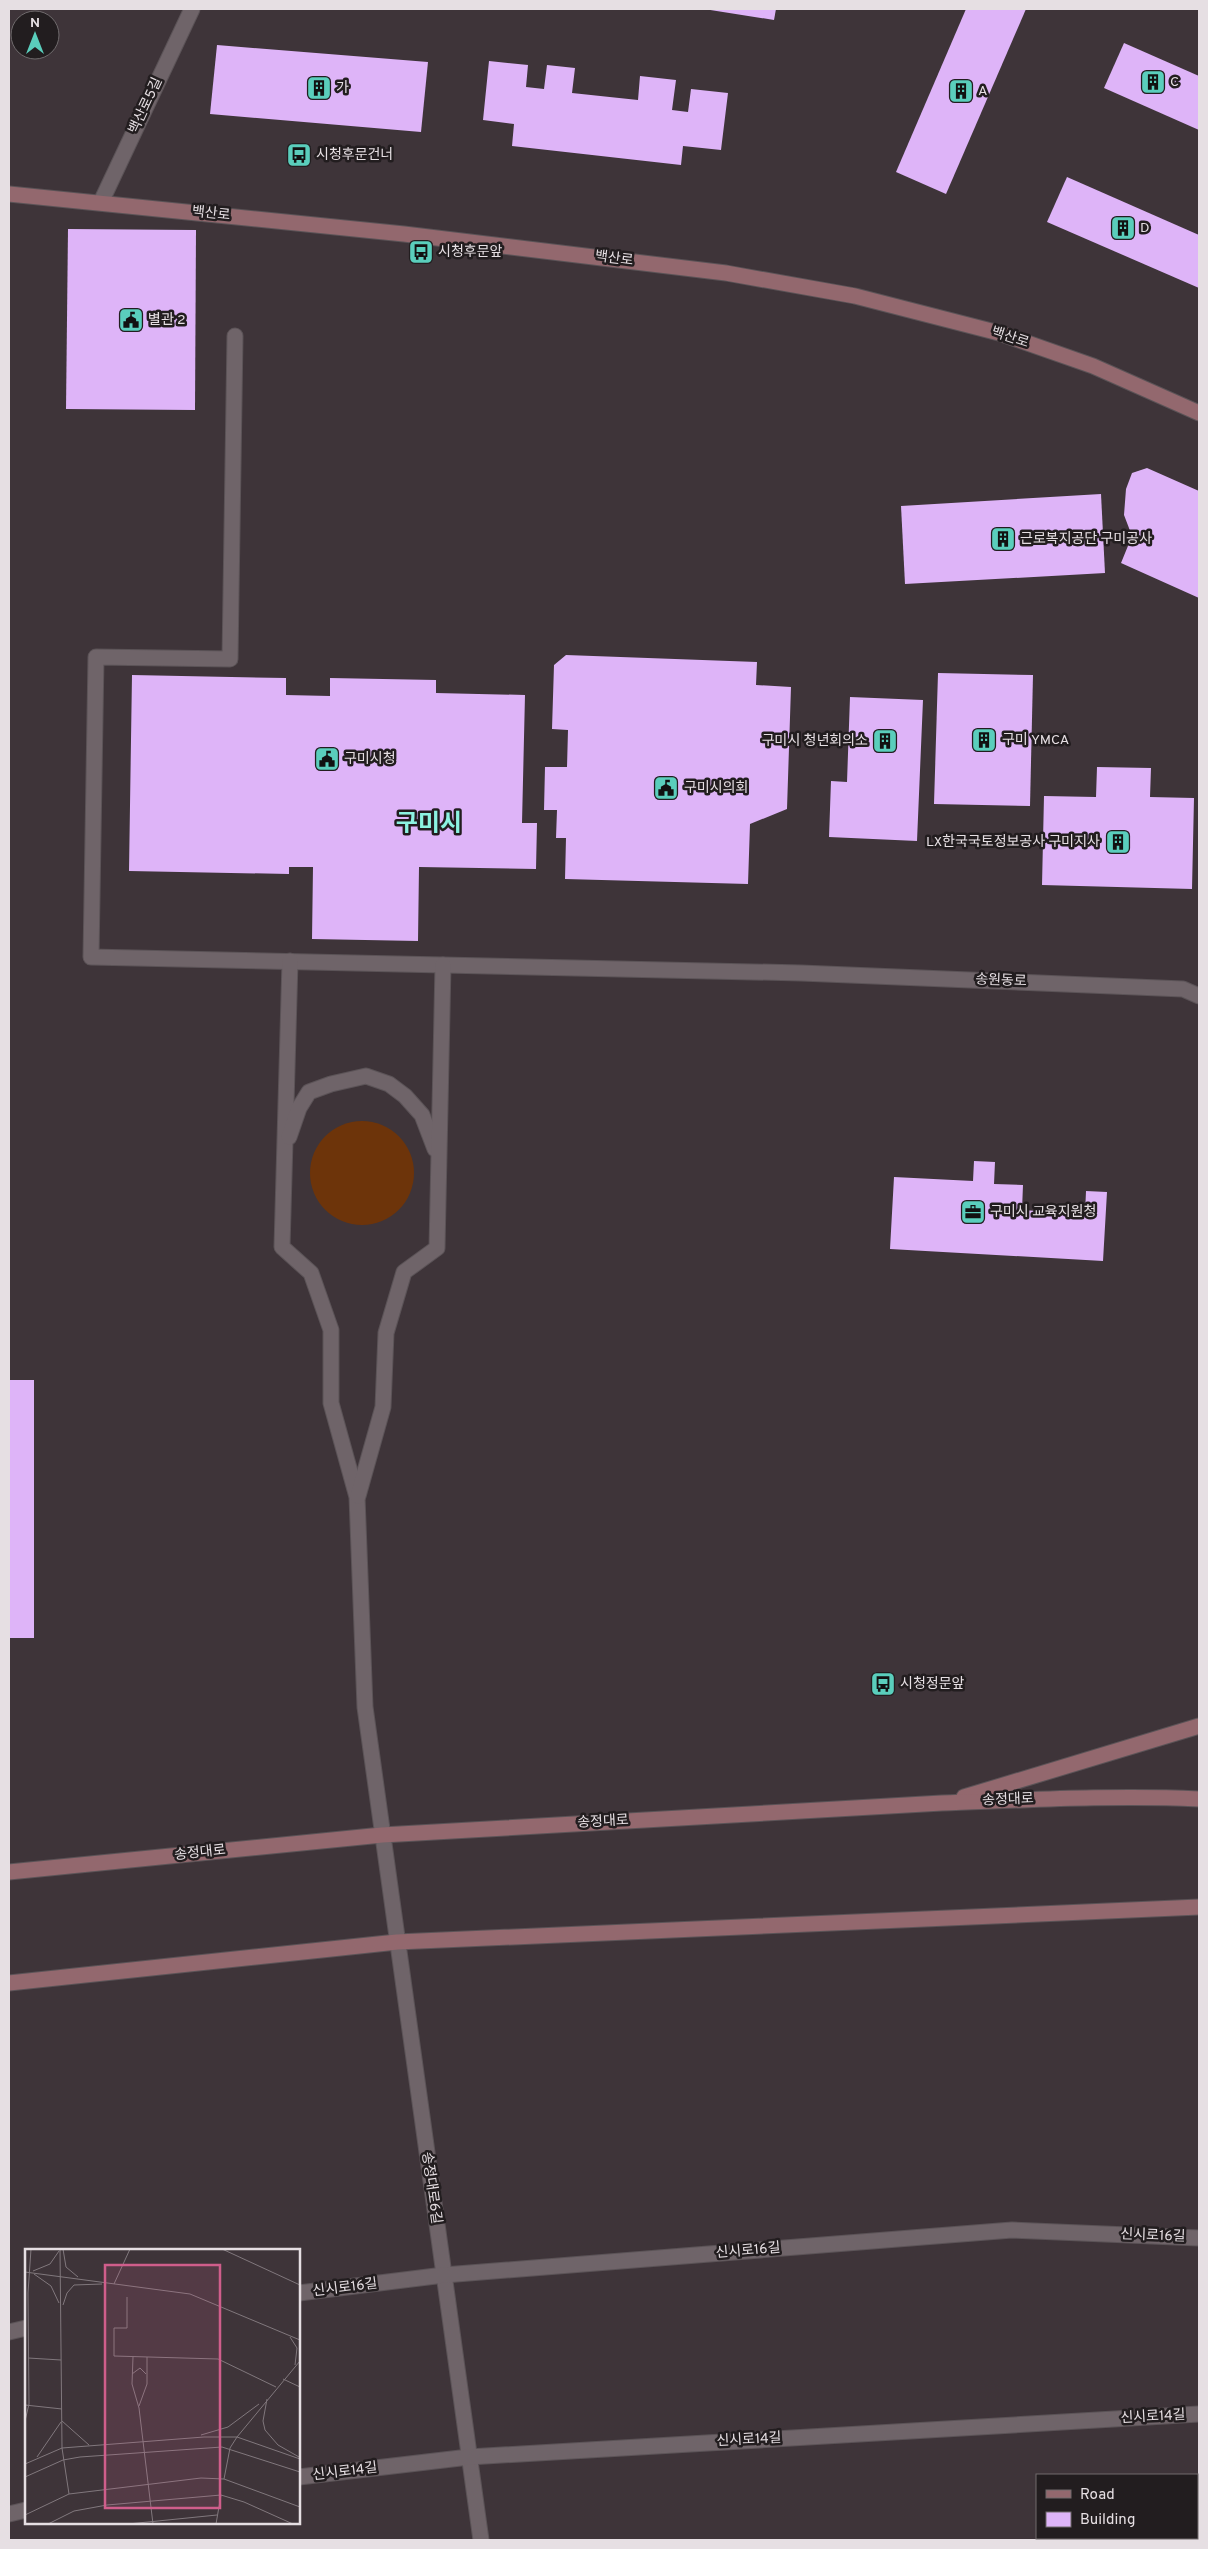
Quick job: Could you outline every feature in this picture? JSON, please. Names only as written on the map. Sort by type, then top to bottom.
[{"type":"street","name":"백산로5길","points":[[101,202],[192,9]]},
{"type":"street","name":"백산로","points":[[10,195],[101,202],[394,233],[726,273],[855,296],[999,333],[1092,366],[1199,413]]},
{"type":"street","name":"송원동로","points":[[235,336],[230,659],[96,657],[91,957],[801,973],[1183,989],[1199,996]]},
{"type":"street","points":[[290,961],[282,1247],[310,1273],[331,1330],[331,1403],[357,1497]]},
{"type":"street","points":[[357,1497],[382,1407],[386,1333],[404,1272],[437,1248],[443,965]]},
{"type":"street","points":[[284,1153],[299,1108],[310,1092],[331,1084],[366,1076],[389,1084],[405,1096],[422,1115],[438,1158]]},
{"type":"street","name":"송정대로6길","points":[[357,1497],[366,1707],[382,1835],[481,2540]]},
{"type":"street","points":[[942,1803],[1199,1726]]},
{"type":"street","name":"송정대로","points":[[9,1872],[382,1835],[942,1803],[1034,1799],[1165,1797],[1199,1799]]},
{"type":"street","points":[[9,1983],[397,1942],[1199,1907]]},
{"type":"street","name":"신시로16길","points":[[300,2294],[444,2275],[1012,2230],[1199,2238]]},
{"type":"street","points":[[9,2332],[25,2328]]},
{"type":"street","name":"신시로14길","points":[[300,2477],[469,2457],[1199,2414]]},
{"type":"street","points":[[9,2514],[25,2510]]},
{"type":"shaded area","points":[[362,1121],[382,1125],[391,1129],[399,1136],[406,1144],[410,1153],[414,1173],[410,1193],[406,1202],[399,1210],[391,1217],[382,1221],[362,1225],[342,1221],[333,1217],[325,1210],[318,1202],[314,1193],[310,1173],[314,1153],[318,1144],[325,1136],[333,1129],[342,1125]]},
{"type":"building","points":[[704,9],[776,9],[774,20]]},
{"type":"building","name":"A","points":[[966,9],[1026,9],[946,194],[896,172]]},
{"type":"building","name":"C","points":[[1124,43],[1199,76],[1199,130],[1104,88]]},
{"type":"building","name":"가","points":[[217,45],[428,62],[421,132],[210,114]]},
{"type":"building","points":[[489,61],[528,65],[526,87],[544,89],[547,65],[575,68],[572,93],[638,100],[640,76],[676,80],[672,110],[688,112],[691,89],[728,93],[721,150],[683,146],[681,165],[512,146],[514,124],[483,120]]},
{"type":"building","name":"D","points":[[1067,177],[1199,235],[1199,288],[1047,222]]},
{"type":"building","name":"별관 2","points":[[68,229],[196,230],[195,410],[66,409]]},
{"type":"building","points":[[1147,468],[1199,491],[1199,598],[1121,563],[1132,536],[1124,515],[1126,489],[1132,473]]},
{"type":"building","name":"근로복지공단 구미공사","points":[[1101,494],[1105,573],[905,584],[901,506]]},
{"type":"building","name":"구미시의회","points":[[566,655],[757,662],[756,685],[791,687],[787,809],[750,824],[748,884],[565,879],[566,838],[556,838],[557,810],[544,810],[545,767],[567,767],[568,730],[552,729],[554,665]]},
{"type":"building","name":"구미 YMCA","points":[[938,673],[1033,675],[1030,806],[934,804]]},
{"type":"building","name":"구미시청","points":[[132,675],[286,678],[286,695],[330,696],[330,678],[436,680],[436,693],[525,695],[522,823],[537,823],[536,869],[419,867],[418,941],[312,939],[313,867],[289,867],[289,874],[129,871]]},
{"type":"building","name":"구미시 청년회의소","points":[[850,697],[923,700],[917,841],[829,837],[831,781],[847,782]]},
{"type":"building","name":"LX한국국토정보공사 구미지사","points":[[1097,767],[1151,768],[1150,797],[1194,798],[1192,889],[1042,885],[1044,796],[1096,797]]},
{"type":"building","name":"구미시 교육지원청","points":[[974,1161],[995,1162],[994,1184],[1023,1185],[1022,1210],[1085,1214],[1086,1191],[1107,1192],[1103,1261],[890,1249],[894,1177],[973,1181]]},
{"type":"building","points":[[9,1380],[34,1380],[34,1638],[9,1638]]},
{"type":"place","name":"C","points":[[1153,82]]},
{"type":"place","name":"가","points":[[319,88]]},
{"type":"place","name":"A","points":[[961,91]]},
{"type":"place","name":"시청후문건너","points":[[299,155]]},
{"type":"place","name":"D","points":[[1123,228]]},
{"type":"place","name":"시청후문앞","points":[[421,252]]},
{"type":"place","name":"별관 2","points":[[131,320]]},
{"type":"place","name":"근로복지공단 구미공사","points":[[1003,539]]},
{"type":"place","name":"구미 YMCA","points":[[984,740]]},
{"type":"place","name":"구미시 청년회의소","points":[[885,741]]},
{"type":"place","name":"구미시청","points":[[327,759]]},
{"type":"place","name":"구미시의회","points":[[666,788]]},
{"type":"place","name":"LX한국국토정보공사 구미지사","points":[[1118,842]]},
{"type":"place","name":"구미시 교육지원청","points":[[973,1212]]},
{"type":"place","name":"시청정문앞","points":[[883,1684]]},
{"type":"district","name":"구미시","points":[[429,825]]}]
